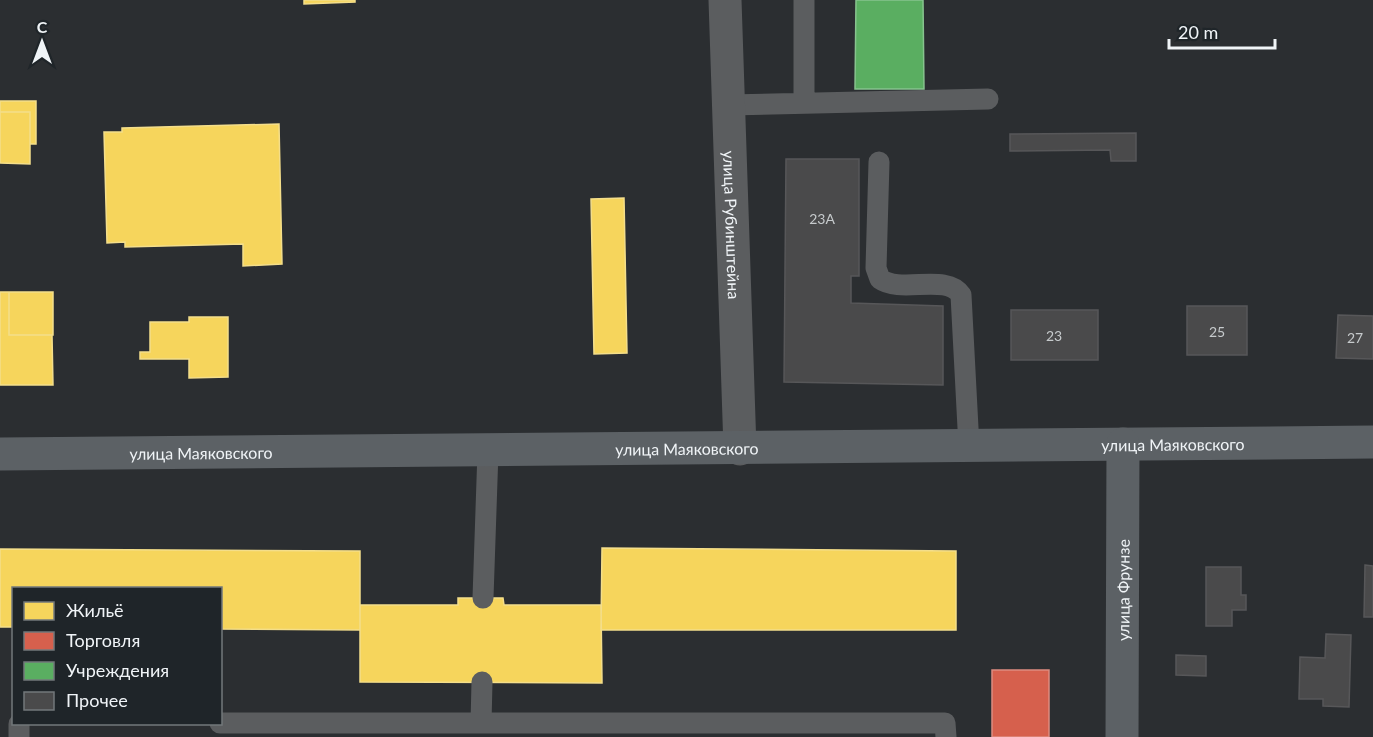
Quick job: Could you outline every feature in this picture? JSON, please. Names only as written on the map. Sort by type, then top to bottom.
[{"type":"street","name":"улица Рубинштейна","points":[[725,0],[740,448]]},
{"type":"street","name":"улица Маяковского","points":[[0,454],[1373,442]]},
{"type":"street","name":"улица Фрунзе","points":[[1122,737],[1123,444]]},
{"type":"lane","points":[[804,0],[804,104]]},
{"type":"lane","points":[[728,105],[988,99]]},
{"type":"lane","points":[[879,162],[876,268],[880,279],[892,285],[947,286],[958,290],[962,295],[969,447]]},
{"type":"lane","points":[[483,598],[488,451]]},
{"type":"lane","points":[[481,723],[482,682]]},
{"type":"lane","points":[[222,723],[945,723],[946,737]]},
{"type":"building: Жильё","points":[[304,0],[355,0],[355,2],[304,4]]},
{"type":"building: Жильё","points":[[0,101],[36,101],[36,144],[30,144],[30,112],[0,112]]},
{"type":"building: Жильё","points":[[0,112],[30,112],[30,164],[0,163]]},
{"type":"building: Жильё","points":[[279,124],[282,264],[243,266],[243,244],[125,247],[125,242],[107,243],[104,132],[122,132],[122,128]]},
{"type":"building: Жильё","points":[[624,198],[627,353],[594,354],[591,199]]},
{"type":"building: Жильё","points":[[0,292],[9,292],[9,335],[52,335],[53,385],[0,385]]},
{"type":"building: Жильё","points":[[9,292],[53,292],[53,335],[9,335]]},
{"type":"building: Жильё","points":[[189,317],[228,317],[228,377],[189,378],[189,359],[140,359],[140,352],[150,352],[150,322],[189,322]]},
{"type":"building: Жильё","points":[[602,548],[956,551],[956,630],[601,630]]},
{"type":"building: Жильё","points":[[0,549],[360,551],[360,630],[222,629],[222,587],[12,587],[12,627],[0,627]]},
{"type":"building: Жильё","points":[[458,598],[503,598],[504,605],[601,605],[602,683],[360,682],[360,605],[458,605]]},
{"type":"building: Торговля","points":[[992,670],[1049,670],[1049,737],[992,737]]},
{"type":"building: Учреждения","points":[[856,0],[923,0],[924,89],[855,89]]},
{"type":"building: Прочее","points":[[1136,133],[1136,161],[1111,161],[1110,150],[1010,151],[1010,134]]},
{"type":"building: Прочее","points":[[786,159],[859,159],[859,276],[851,276],[851,303],[943,306],[943,385],[784,382]]},
{"type":"building: Прочее","points":[[1187,306],[1247,306],[1247,355],[1187,355]]},
{"type":"building: Прочее","points":[[1011,310],[1098,310],[1098,360],[1011,360]]},
{"type":"building: Прочее","points":[[1338,315],[1373,316],[1373,359],[1336,358]]},
{"type":"building: Прочее","points":[[1365,565],[1373,566],[1373,617],[1364,617]]},
{"type":"building: Прочее","points":[[1206,567],[1241,567],[1241,595],[1246,595],[1246,610],[1232,610],[1232,626],[1206,626]]},
{"type":"building: Прочее","points":[[1326,634],[1351,635],[1349,707],[1323,706],[1323,699],[1299,699],[1300,657],[1325,658]]},
{"type":"building: Прочее","points":[[1176,655],[1206,656],[1206,676],[1176,675]]}]
